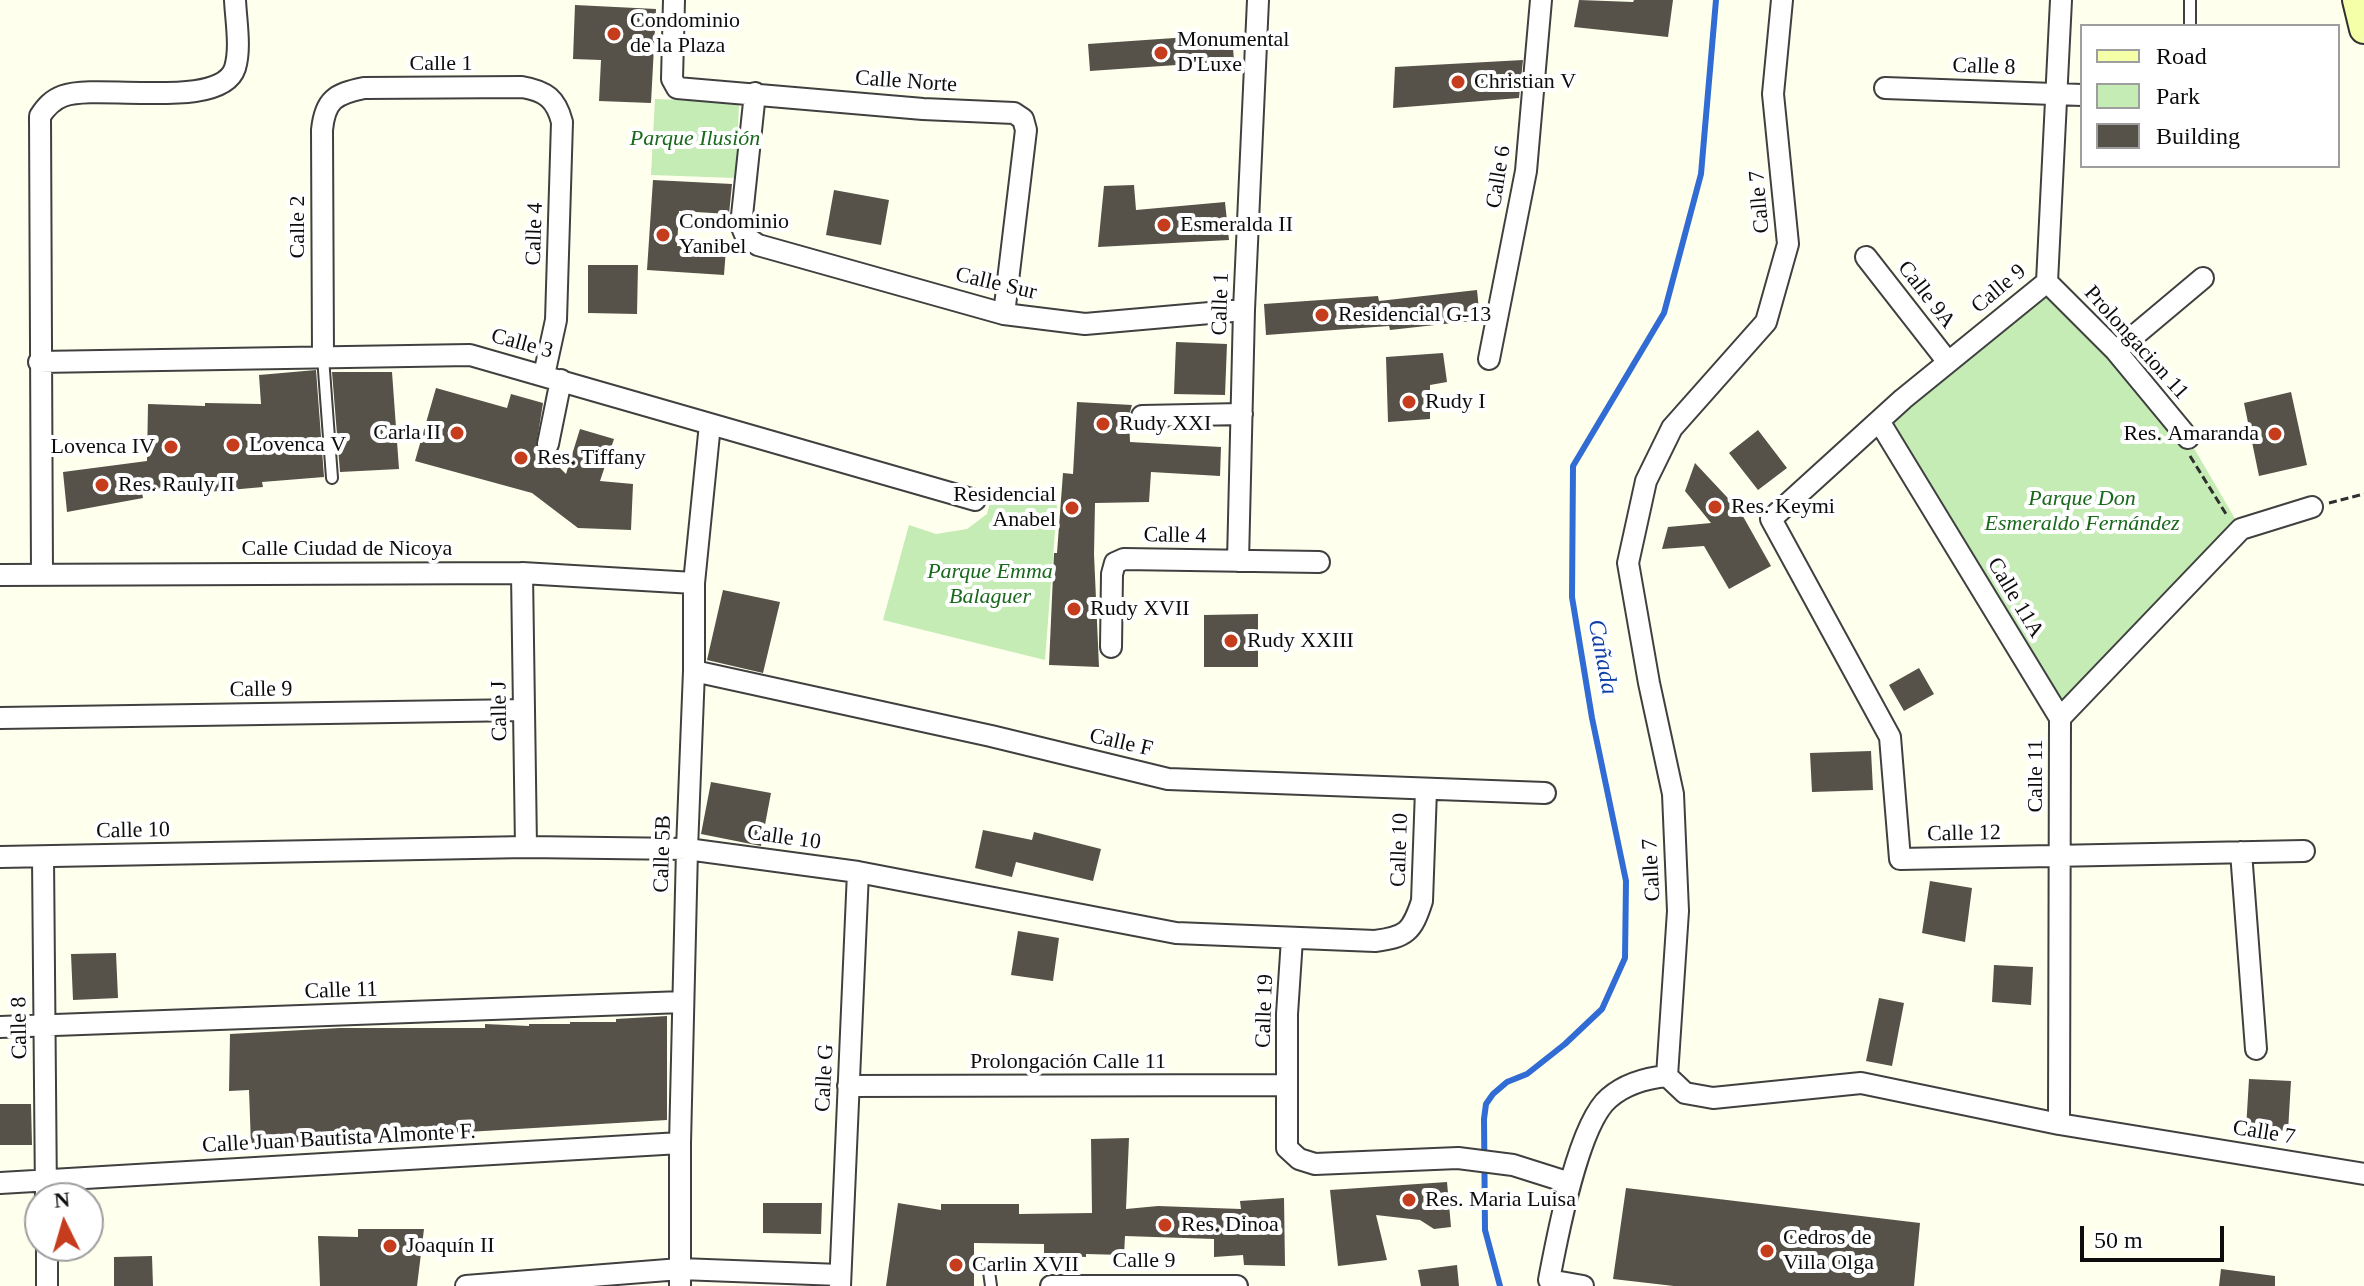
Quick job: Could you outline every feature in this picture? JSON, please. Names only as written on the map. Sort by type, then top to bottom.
[{"type":"street","points":[[42,574],[40,116],[49,104],[64,96],[83,93],[193,92],[211,89],[225,82],[234,71],[237,53],[235,0]]},
{"type":"street","name":"Calle Norte","points":[[674,0],[672,79],[677,88],[923,109],[1014,113],[1023,119],[1026,130],[1004,314]]},
{"type":"street","name":"Calle 1","points":[[1238,561],[1244,310],[1258,0]]},
{"type":"street","name":"Calle 6","points":[[1489,359],[1526,171],[1541,0]]},
{"type":"street","name":"Calle 7","points":[[1782,0],[1773,94],[1788,244],[1766,322],[1672,428],[1646,481],[1628,563],[1673,794],[1678,911],[1667,1076],[1685,1093],[1713,1098],[1861,1083],[2059,1124],[2364,1174]]},
{"type":"street","name":"Calle 9","points":[[1771,519],[1879,421],[2047,282],[2061,0]]},
{"type":"street","name":"Calle 1","points":[[332,100],[346,91],[364,88],[522,87],[537,89],[551,96]]},
{"type":"street","name":"Calle 8","points":[[1885,88],[2080,95]]},
{"type":"street","name":"Calle Sur","points":[[755,93],[741,225],[746,237],[758,245],[1004,314],[1085,324],[1244,310]]},
{"type":"street","name":"Calle 4","points":[[548,444],[556,320],[562,122],[551,96]]},
{"type":"street","name":"Calle 2","points":[[323,357],[322,130],[324,113],[332,100]]},
{"type":"street","name":"Calle 9A","points":[[1866,257],[1948,362]]},
{"type":"street","points":[[2116,351],[2203,278]]},
{"type":"street","name":"Prolongacion 11","points":[[2047,282],[2116,351],[2188,438]]},
{"type":"street","name":"Calle 3","points":[[39,362],[470,355],[975,500]]},
{"type":"street","points":[[1142,416],[1242,414]]},
{"type":"street","name":"Calle 11A","points":[[1879,421],[2060,718]]},
{"type":"street","name":"Calle 5B","points":[[680,1278],[680,1143],[694,583],[710,424]]},
{"type":"street","name":"Calle 11","points":[[2059,1124],[2060,718],[2239,531],[2312,507]]},
{"type":"street","name":"Calle 12","points":[[1771,519],[1890,737],[1900,859],[2304,851]]},
{"type":"street","name":"Calle 4","points":[[1111,647],[1115,563],[1124,559],[1319,562]]},
{"type":"street","name":"Calle Ciudad de Nicoya","points":[[0,575],[522,573],[694,583]]},
{"type":"street","name":"Calle J","points":[[522,573],[526,847]]},
{"type":"street","name":"Calle F","points":[[694,671],[991,736],[1168,779],[1545,793]]},
{"type":"street","name":"Calle 9","points":[[0,718],[523,710]]},
{"type":"street","name":"Calle 10","points":[[0,857],[526,847],[687,849],[858,872],[1176,933],[1375,941],[1393,939],[1409,931],[1422,901],[1426,790]]},
{"type":"street","points":[[2241,852],[2256,1049]]},
{"type":"street","name":"Calle 8","points":[[43,857],[46,1182]]},
{"type":"street","name":"Calle G","points":[[840,1280],[858,872]]},
{"type":"street","name":"Calle 19","points":[[1292,939],[1287,1014],[1287,1148],[1299,1159],[1315,1164],[1458,1158],[1513,1165],[1570,1183]]},
{"type":"street","name":"Calle 11","points":[[0,1027],[683,1002]]},
{"type":"street","points":[[1583,1286],[1548,1283],[1570,1183],[1590,1123],[1609,1098],[1643,1079],[1667,1076]]},
{"type":"street","name":"Prolongación Calle 11","points":[[848,1086],[1287,1085]]},
{"type":"street","name":"Calle Juan Bautista Almonte F.","points":[[104,1186],[680,1143]]},
{"type":"street","name":"Calle Juan Bautista Almonte F.","points":[[0,1183],[24,1187]]},
{"type":"street","points":[[47,1262],[47,1286]]},
{"type":"street","points":[[466,1286],[680,1278],[840,1280]]},
{"type":"street","name":"Calle 9","points":[[1051,1286],[1237,1286]]},
{"type":"lane","points":[[2190,0],[2190,24]]},
{"type":"lane","points":[[323,357],[332,478]]},
{"type":"lane","points":[[988,1264],[991,1286]]},
{"type":"path","points":[[2188,438],[2185,448],[2239,531]]},
{"type":"path","points":[[2312,507],[2364,494]]},
{"type":"green space","name":"Parque Ilusión","points":[[655,99],[739,102],[736,178],[651,175]]},
{"type":"green space","name":"Parque Don Esmeraldo Fernández","points":[[2047,282],[2188,438],[2241,529],[2060,718],[1879,421]]},
{"type":"green space","name":"Parque Emma Balaguer","points":[[1058,492],[1045,660],[883,620],[909,525],[936,534],[967,529],[987,514],[992,494]]},
{"type":"building","points":[[1579,0],[1673,0],[1668,37],[1574,27]]},
{"type":"building","name":"Condominio de la Plaza","points":[[575,5],[656,9],[651,103],[599,101],[601,60],[573,59]]},
{"type":"building","name":"Monumental D'Luxe","points":[[1232,34],[1234,61],[1090,71],[1088,44]]},
{"type":"building","name":"Christian V","points":[[1523,60],[1519,98],[1393,108],[1395,67]]},
{"type":"building","name":"Condominio Yanibel","points":[[653,180],[732,184],[729,214],[679,211],[677,246],[726,249],[724,275],[647,270]]},
{"type":"building","name":"Esmeralda II","points":[[1134,185],[1136,210],[1225,202],[1229,240],[1098,247],[1104,186]]},
{"type":"building","points":[[834,190],[889,200],[881,245],[826,235]]},
{"type":"building","points":[[588,265],[638,265],[637,314],[588,313]]},
{"type":"building","points":[[1477,290],[1480,320],[1390,330],[1389,326],[1266,335],[1264,304],[1378,296],[1379,301]]},
{"type":"building","points":[[1176,342],[1227,344],[1225,395],[1174,394]]},
{"type":"building","name":"Rudy I","points":[[1443,353],[1447,382],[1430,385],[1430,419],[1388,422],[1386,357]]},
{"type":"building","points":[[316,370],[324,477],[262,482],[263,487],[207,492],[141,488],[143,498],[67,512],[63,472],[147,461],[148,404],[261,404],[259,375]]},
{"type":"building","points":[[332,372],[392,372],[399,469],[340,472]]},
{"type":"building","points":[[436,388],[507,408],[511,394],[543,403],[536,447],[540,454],[549,457],[566,474],[580,429],[614,439],[600,481],[633,484],[631,530],[578,528],[532,493],[415,461]]},
{"type":"building","name":"Res. Amaranda","points":[[2291,392],[2307,465],[2259,476],[2244,403]]},
{"type":"building","points":[[1077,402],[1132,405],[1129,415],[1130,442],[1221,447],[1220,476],[1151,472],[1149,502],[1095,503],[1099,667],[1049,665],[1054,553],[1057,553],[1063,473],[1073,474]]},
{"type":"building","points":[[1758,430],[1787,468],[1758,490],[1729,453]]},
{"type":"building","points":[[1695,463],[1740,511],[1771,566],[1729,589],[1704,546],[1662,549],[1668,527],[1711,523],[1685,491]]},
{"type":"building","points":[[723,590],[780,602],[763,673],[707,660]]},
{"type":"building","name":"Rudy XXIII","points":[[1258,614],[1258,667],[1204,667],[1204,615]]},
{"type":"building","points":[[1919,668],[1934,694],[1904,711],[1889,685]]},
{"type":"building","points":[[1871,751],[1873,790],[1812,792],[1810,753]]},
{"type":"building","points":[[711,782],[771,793],[761,846],[701,834]]},
{"type":"building","points":[[983,830],[1032,840],[1034,832],[1101,849],[1093,881],[1016,862],[1012,877],[975,868]]},
{"type":"building","points":[[1930,881],[1972,888],[1965,942],[1922,933]]},
{"type":"building","points":[[1018,931],[1059,938],[1053,981],[1011,975]]},
{"type":"building","points":[[116,953],[118,998],[73,1000],[71,954]]},
{"type":"building","points":[[1994,965],[2033,967],[2031,1005],[1992,1002]]},
{"type":"building","points":[[1879,998],[1904,1003],[1892,1066],[1866,1061]]},
{"type":"building","points":[[667,1016],[667,1120],[251,1145],[249,1090],[229,1091],[230,1034],[340,1028],[485,1028],[485,1024],[529,1026]]},
{"type":"building","points":[[2249,1079],[2291,1081],[2288,1131],[2246,1129]]},
{"type":"building","points":[[0,1104],[31,1104],[32,1145],[0,1145]]},
{"type":"building","points":[[1129,1138],[1126,1209],[1158,1206],[1241,1209],[1240,1201],[1284,1198],[1285,1266],[1244,1265],[1243,1255],[1214,1257],[1214,1239],[1125,1236],[1124,1255],[1086,1254],[1086,1257],[1044,1255],[1044,1244],[974,1243],[974,1286],[886,1286],[898,1203],[941,1210],[941,1204],[1019,1204],[1019,1214],[1092,1213],[1091,1139]]},
{"type":"building","points":[[1447,1182],[1451,1227],[1434,1229],[1420,1220],[1376,1215],[1387,1260],[1338,1266],[1330,1190]]},
{"type":"building","name":"Cedros de Villa Olga","points":[[1626,1188],[1920,1223],[1914,1286],[1674,1286],[1613,1279]]},
{"type":"building","points":[[763,1203],[822,1203],[821,1234],[763,1233]]},
{"type":"building","points":[[358,1229],[424,1229],[417,1286],[320,1286],[318,1236],[358,1237]]},
{"type":"building","points":[[152,1256],[153,1286],[114,1286],[114,1257]]},
{"type":"building","points":[[1457,1265],[1459,1286],[1421,1286],[1418,1270]]},
{"type":"building","points":[[2221,1269],[2275,1276],[2275,1286],[2219,1286]]},
{"type":"waterway","name":"Cañada","points":[[1500,1286],[1485,1230],[1486,1104],[1507,1082],[1527,1074],[1602,1009],[1625,958],[1626,881],[1592,718],[1572,597],[1573,466],[1664,313],[1701,174],[1716,0]]},
{"type":"place","name":"Condominio de la Plaza","points":[[614,34]]},
{"type":"place","name":"Monumental D'Luxe","points":[[1161,53]]},
{"type":"place","name":"Christian V","points":[[1458,82]]},
{"type":"place","name":"Esmeralda II","points":[[1164,225]]},
{"type":"place","name":"Condominio Yanibel","points":[[663,235]]},
{"type":"place","name":"Residencial G-13","points":[[1322,315]]},
{"type":"place","name":"Rudy I","points":[[1409,402]]},
{"type":"place","name":"Rudy XXI","points":[[1103,424]]},
{"type":"place","name":"Carla II","points":[[457,433]]},
{"type":"place","name":"Res. Amaranda","points":[[2275,434]]},
{"type":"place","name":"Lovenca V","points":[[233,445]]},
{"type":"place","name":"Lovenca IV","points":[[171,447]]},
{"type":"place","name":"Res. Tiffany","points":[[521,458]]},
{"type":"place","name":"Res. Rauly II","points":[[102,485]]},
{"type":"place","name":"Res. Keymi","points":[[1715,507]]},
{"type":"place","name":"Residencial Anabel","points":[[1072,508]]},
{"type":"place","name":"Rudy XVII","points":[[1074,609]]},
{"type":"place","name":"Rudy XXIII","points":[[1231,641]]},
{"type":"place","name":"Res. Maria Luisa","points":[[1409,1200]]},
{"type":"place","name":"Res. Dinoa","points":[[1165,1225]]},
{"type":"place","name":"Joaquín II","points":[[390,1246]]},
{"type":"place","name":"Cedros de Villa Olga","points":[[1767,1251]]},
{"type":"place","name":"Carlin XVII","points":[[956,1265]]}]
